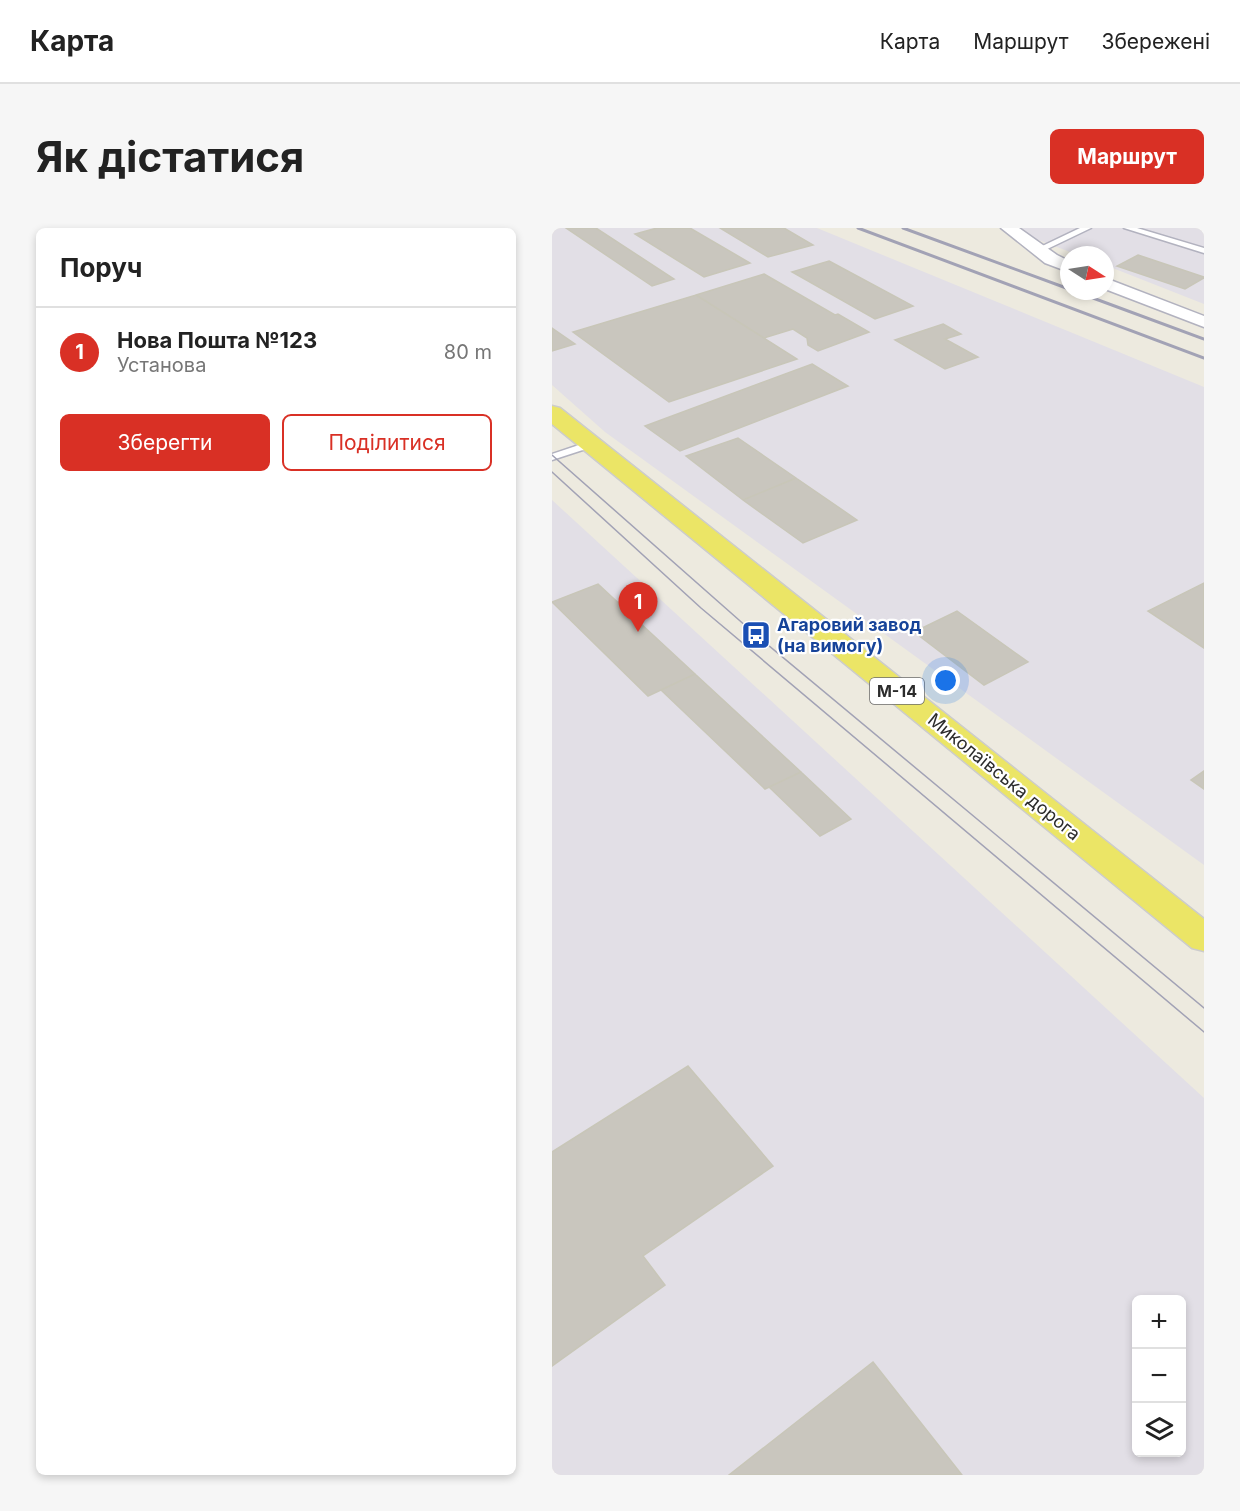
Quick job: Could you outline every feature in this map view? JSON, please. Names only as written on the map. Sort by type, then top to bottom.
[{"type":"main road","name":"Миколаївська дорога","points":[[552,413],[1204,938]]},
{"type":"street","points":[[1009,228],[1038,250],[1060,262]]},
{"type":"street","points":[[1114,287],[1204,322]]},
{"type":"lane","points":[[1038,250],[1086,228]]},
{"type":"lane","points":[[1128,228],[1204,250]]},
{"type":"lane","points":[[552,457],[591,444]]},
{"type":"shaded area","points":[[552,228],[817,228],[1204,387],[1204,865],[605,432],[552,385]]},
{"type":"shaded area","points":[[1014,228],[1204,228],[1204,304],[1114,269],[1114,246],[1060,246],[1060,248],[1020,233]]},
{"type":"shaded area","points":[[552,500],[1204,1098],[1204,1475],[552,1475]]},
{"type":"building","points":[[566,228],[596,228],[674,279],[652,286]]},
{"type":"building","points":[[657,228],[690,228],[750,263],[704,277],[635,234]]},
{"type":"building","points":[[720,228],[784,228],[813,245],[768,257]]},
{"type":"building","points":[[1138,255],[1204,278],[1185,289],[1117,266]]},
{"type":"building","points":[[829,261],[913,306],[875,319],[792,272]]},
{"type":"building","points":[[764,274],[869,332],[818,351],[808,345],[807,338],[793,329],[764,338],[696,295]]},
{"type":"building","points":[[696,295],[797,359],[669,402],[573,332]]},
{"type":"building","points":[[943,324],[961,334],[945,339],[978,357],[945,369],[895,340]]},
{"type":"building","points":[[552,328],[575,344],[552,351]]},
{"type":"building","points":[[812,364],[848,386],[680,451],[645,426]]},
{"type":"building","points":[[738,438],[796,478],[743,500],[686,456]]},
{"type":"building","points":[[796,478],[857,520],[803,543],[743,500]]},
{"type":"building","points":[[1204,583],[1204,648],[1148,611]]},
{"type":"building","points":[[598,584],[695,674],[648,696],[552,602]]},
{"type":"building","points":[[957,611],[1028,662],[984,685],[914,632]]},
{"type":"building","points":[[695,674],[801,772],[765,789],[661,690]]},
{"type":"building","points":[[1204,771],[1204,789],[1191,780]]},
{"type":"building","points":[[801,772],[851,819],[820,836],[769,787]]},
{"type":"building","points":[[688,1066],[773,1166],[643,1256],[665,1285],[552,1366],[552,1152]]},
{"type":"building","points":[[873,1362],[962,1475],[729,1475]]},
{"type":"tram line","points":[[552,455],[756,635],[1204,1008]]},
{"type":"tram line","points":[[552,472],[701,608],[1204,1032]]},
{"type":"railway","points":[[858,228],[1204,358]]},
{"type":"railway","points":[[903,228],[1060,286]]},
{"type":"railway","points":[[1098,300],[1204,339]]},
{"type":"place","name":"Нова Пошта №123","points":[[638,632]]},
{"type":"place","name":"Агаровий завод (на вимогу)","points":[[756,635]]}]
